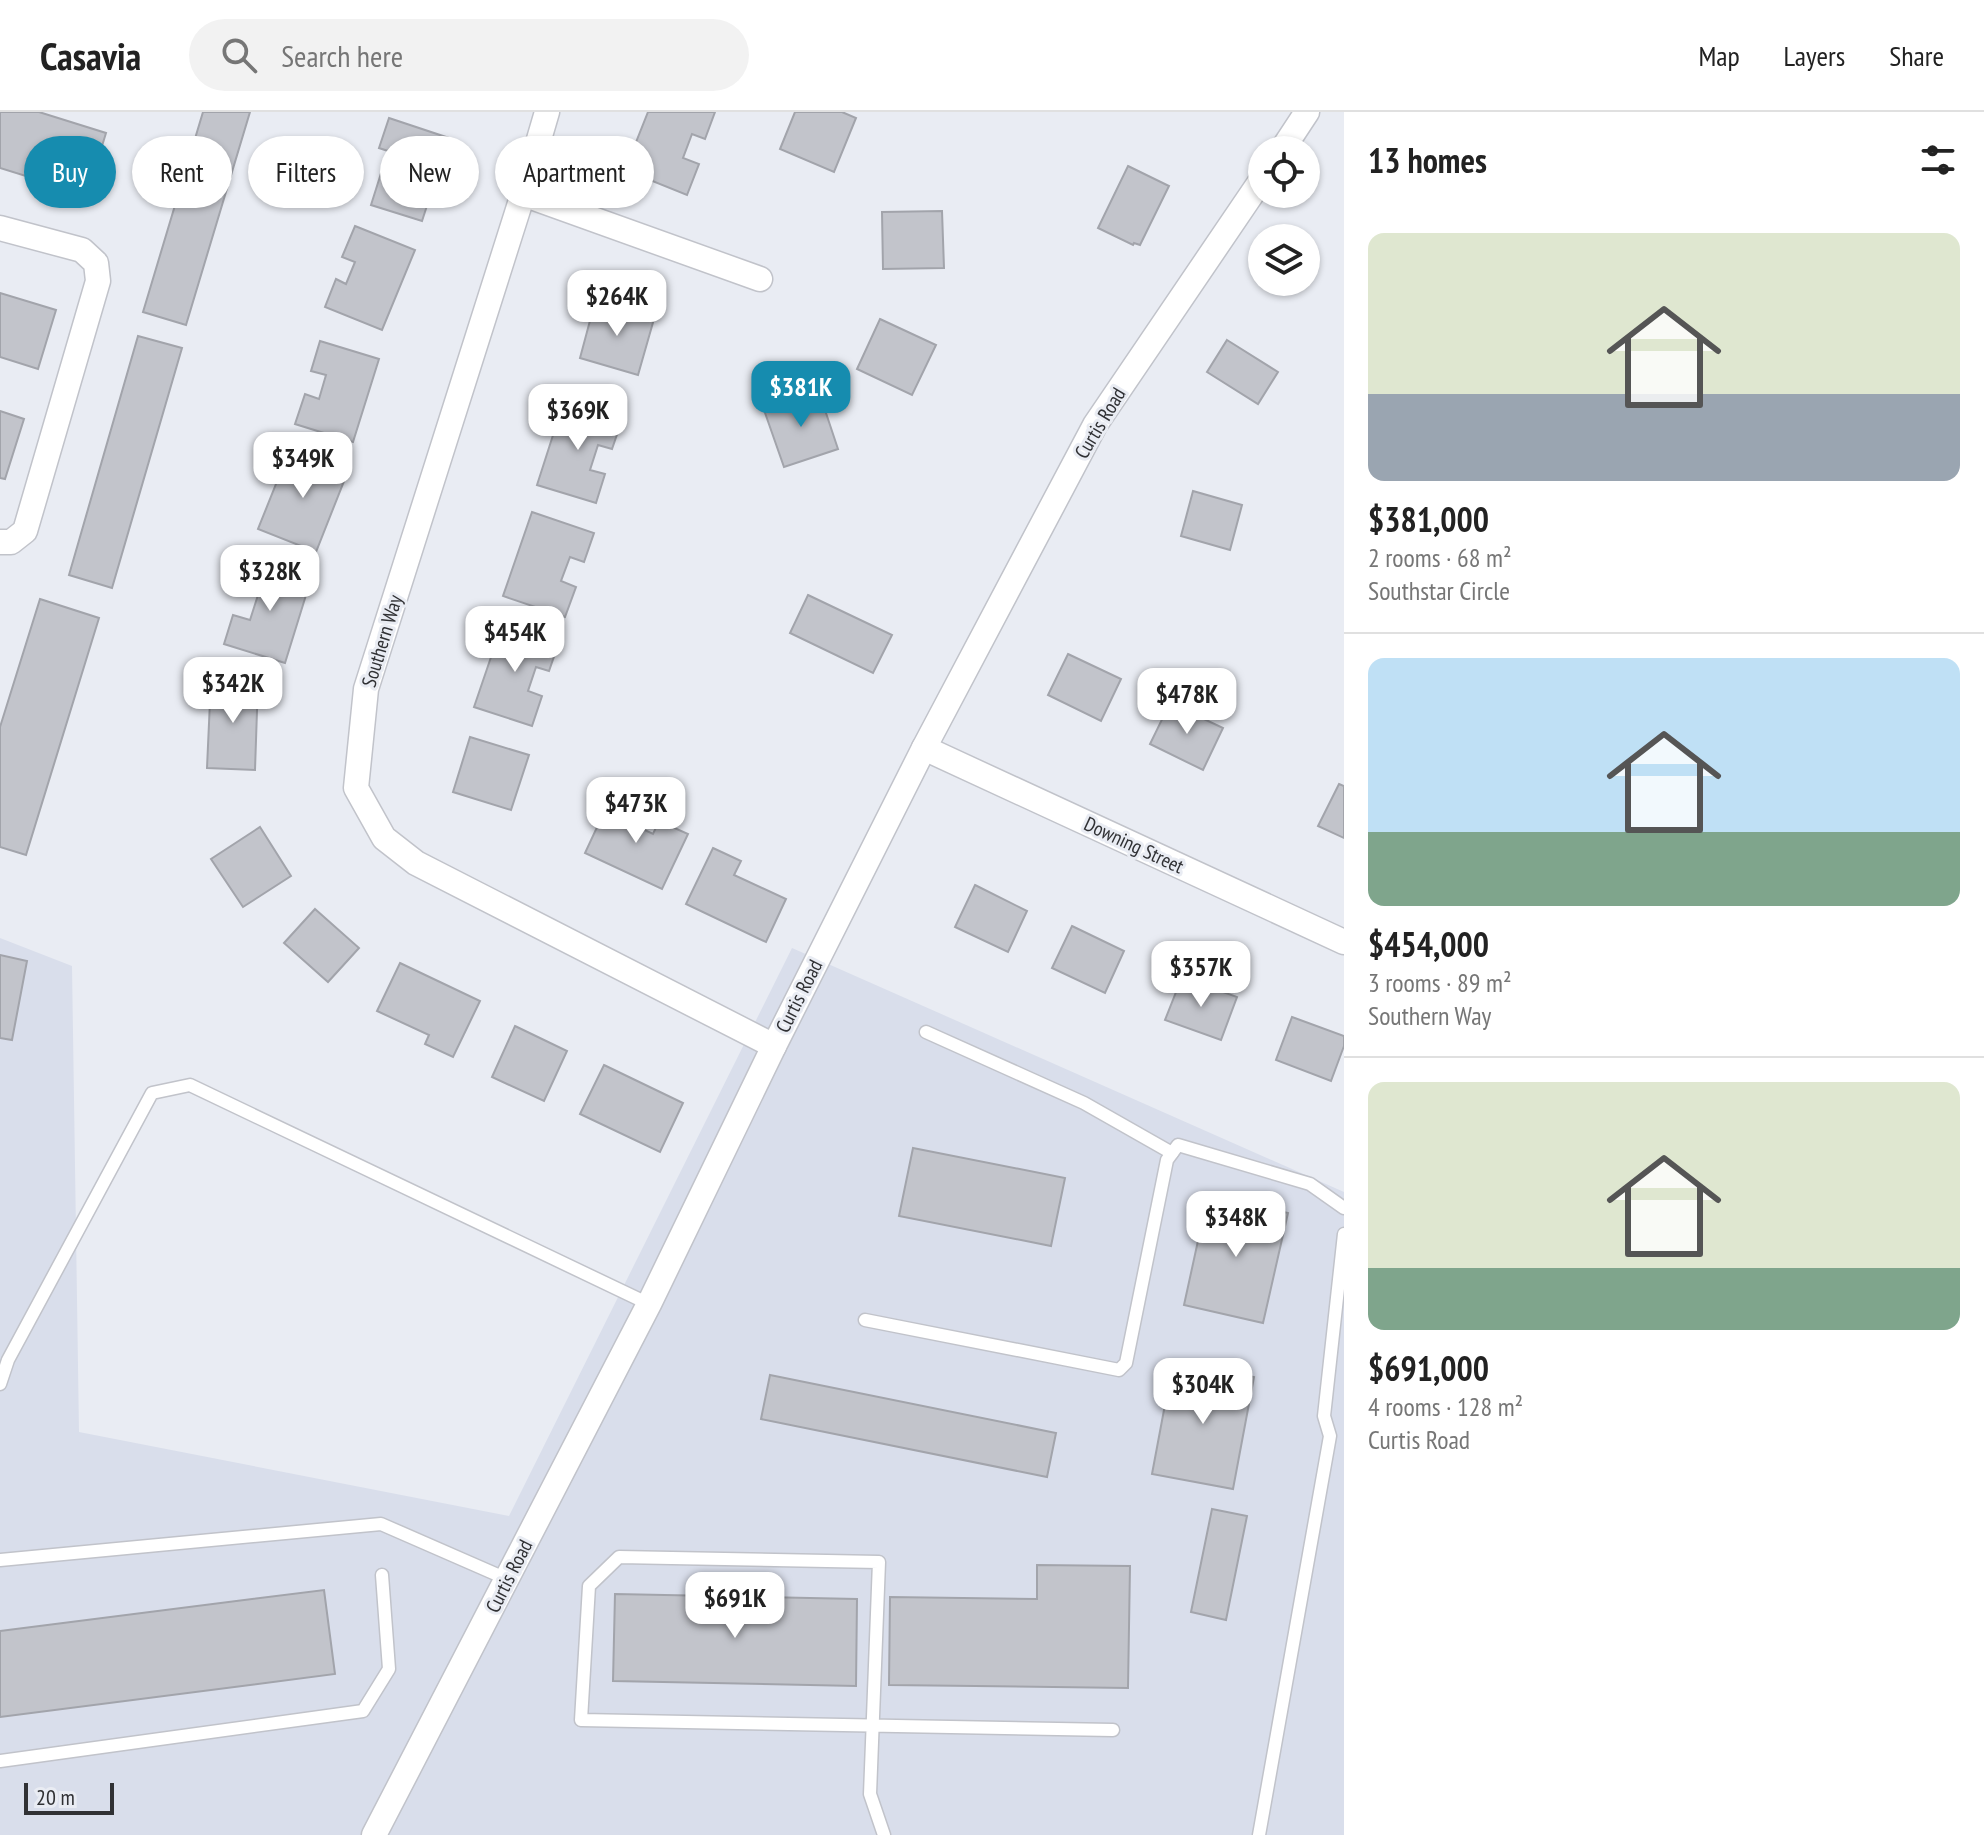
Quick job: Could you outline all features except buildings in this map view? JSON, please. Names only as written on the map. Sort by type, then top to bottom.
[{"type":"street","name":"Southern Way","points":[[540,136],[547,112]]},
{"type":"street","points":[[1291,136],[1307,112]]},
{"type":"street","name":"Curtis Road","points":[[374,1835],[649,1304],[924,748],[1095,425],[1248,200]]},
{"type":"street","name":"Southern Way","points":[[519,208],[366,689],[356,788],[384,838],[416,863],[774,1046]]},
{"type":"street","points":[[562,208],[760,279]]},
{"type":"street","points":[[0,228],[82,250],[96,263],[98,281],[25,531],[11,542],[0,542]]},
{"type":"street","name":"Downing Street","points":[[924,748],[1344,942]]},
{"type":"lane","points":[[926,1032],[1084,1103],[1172,1153]]},
{"type":"lane","points":[[0,1384],[8,1360],[152,1093],[190,1085],[649,1304]]},
{"type":"lane","points":[[865,1320],[1119,1370],[1126,1363],[1167,1160],[1178,1145],[1310,1184],[1344,1208]]},
{"type":"lane","points":[[1259,1835],[1330,1436],[1324,1416],[1344,1234]]},
{"type":"lane","points":[[0,1560],[381,1524],[507,1579]]},
{"type":"lane","points":[[884,1835],[870,1794],[871,1724],[879,1562],[619,1557],[589,1586],[581,1720],[871,1724],[1113,1730]]},
{"type":"lane","points":[[0,1761],[363,1711],[389,1669],[382,1575]]},
{"type":"shaded area","points":[[0,938],[72,966],[79,1432],[509,1516],[792,948],[1344,1192],[1344,1835],[0,1835]]}]
